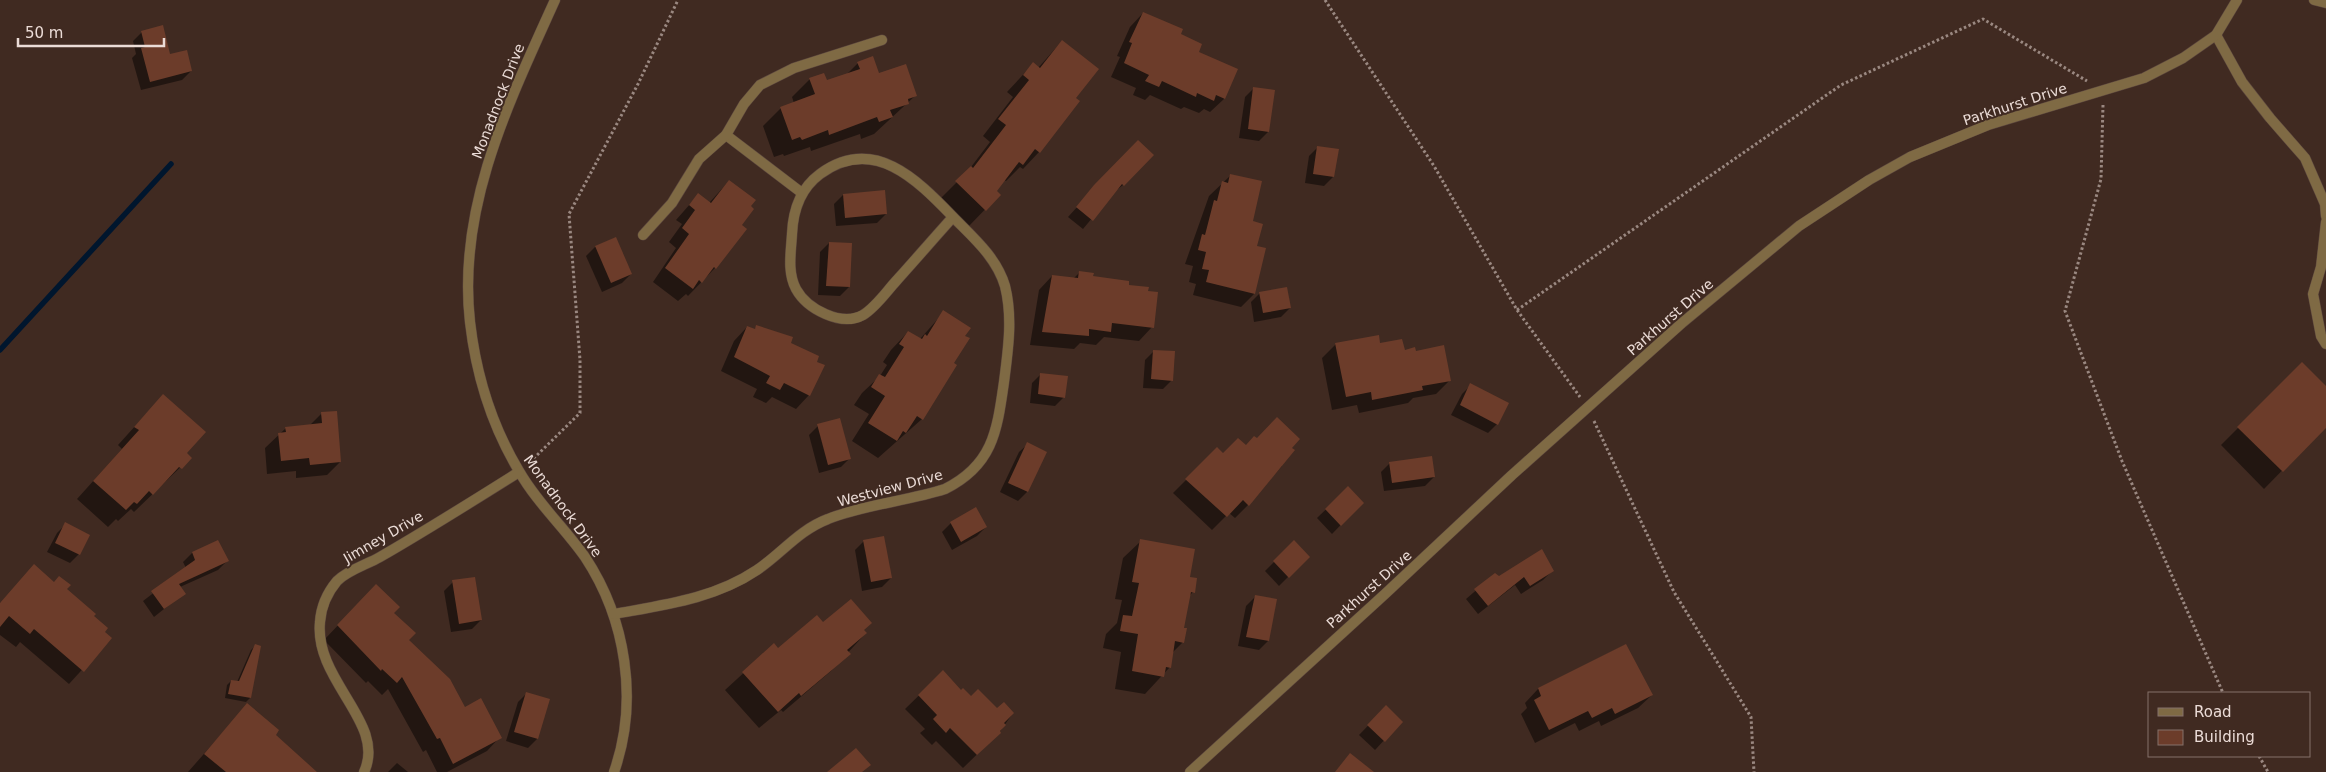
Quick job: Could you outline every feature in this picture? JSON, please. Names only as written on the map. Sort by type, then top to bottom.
[{"type":"street","name":"Monadnock Drive","points":[[555,0],[515,90],[488,162],[475,214],[469,267],[470,320],[479,373],[496,424],[519,472],[535,496],[584,556],[614,614],[623,652],[627,692],[624,730],[614,772]]},
{"type":"street","name":"Parkhurst Drive","points":[[1190,772],[1385,594],[1512,474],[1682,324],[1799,226],[1869,180],[1910,157],[1988,125],[2104,92],[2144,78],[2183,58],[2216,34],[2237,0]]},
{"type":"street","points":[[2314,0],[2326,2]]},
{"type":"street","points":[[2216,34],[2242,82],[2305,158],[2325,204],[2326,216]]},
{"type":"street","points":[[643,235],[672,203],[699,159],[726,135],[744,104],[760,85],[794,68],[882,40]]},
{"type":"street","points":[[726,135],[802,193]]},
{"type":"street","name":"Westview Drive","points":[[614,614],[682,602],[730,586],[757,570],[793,538],[817,524],[842,514],[945,489],[960,482],[980,464],[991,447],[999,421],[1009,345],[1009,308],[1004,285],[994,262],[953,217],[910,175],[876,161],[855,160],[834,166],[816,177],[802,193],[792,224],[790,265],[797,291],[810,305],[826,314],[844,318],[862,315],[875,305],[953,217]]},
{"type":"street","points":[[2326,222],[2321,267],[2313,294],[2321,336],[2326,344]]},
{"type":"street","name":"Jimney Drive","points":[[364,772],[370,754],[368,738],[323,657],[319,626],[324,600],[338,581],[346,574],[378,558],[519,472]]},
{"type":"path","points":[[519,472],[580,413],[580,360],[569,214],[638,84],[678,0]]},
{"type":"path","points":[[1325,0],[1434,166],[1517,310],[1588,407],[1674,592],[1751,717],[1754,772]]},
{"type":"path","points":[[1517,310],[1840,85],[1983,19],[2104,92],[2101,179],[2066,311],[2122,461],[2224,692]]},
{"type":"path","points":[[2260,757],[2268,772]]},
{"type":"building","points":[[1143,12],[1183,29],[1181,34],[1202,44],[1199,52],[1238,69],[1225,99],[1216,95],[1214,101],[1197,93],[1196,97],[1162,81],[1159,87],[1145,81],[1149,75],[1124,63],[1132,43],[1129,42]]},
{"type":"building","points":[[163,25],[170,54],[187,50],[192,71],[150,82],[141,48],[145,47],[141,31]]},
{"type":"building","points":[[1062,40],[1099,69],[1076,98],[1080,101],[1040,153],[1035,149],[1023,165],[1019,162],[997,191],[1001,195],[986,211],[955,181],[971,166],[973,168],[1006,125],[998,119],[1029,80],[1023,75],[1033,62],[1040,68]]},
{"type":"building","points":[[873,56],[879,73],[906,64],[917,96],[908,99],[909,104],[890,110],[893,117],[879,122],[877,117],[829,135],[828,130],[802,140],[800,137],[792,140],[780,107],[815,94],[809,78],[824,73],[827,80],[860,69],[857,62]]},
{"type":"building","points":[[1253,87],[1275,90],[1269,132],[1248,129]]},
{"type":"building","points":[[1138,140],[1154,155],[1124,186],[1122,184],[1093,221],[1076,207],[1094,185]]},
{"type":"building","points":[[1317,146],[1339,149],[1334,177],[1313,174]]},
{"type":"building","points":[[1230,174],[1262,181],[1253,221],[1263,224],[1257,246],[1266,248],[1255,294],[1206,282],[1209,270],[1202,269],[1206,252],[1198,250],[1202,234],[1205,235],[1214,200],[1217,201],[1222,181],[1228,183]]},
{"type":"building","points":[[729,180],[756,200],[751,206],[754,209],[742,225],[747,229],[716,269],[714,267],[702,283],[699,280],[693,289],[665,268],[689,234],[682,228],[695,210],[689,205],[698,193],[711,203]]},
{"type":"building","points":[[885,190],[887,214],[845,218],[843,194]]},
{"type":"building","points":[[616,237],[632,274],[611,283],[595,246]]},
{"type":"building","points":[[829,242],[852,243],[850,287],[826,286]]},
{"type":"building","points":[[1079,271],[1094,273],[1093,276],[1129,281],[1129,285],[1149,287],[1148,291],[1158,292],[1154,328],[1112,323],[1111,332],[1089,329],[1089,336],[1042,332],[1052,275],[1078,278]]},
{"type":"building","points":[[1287,287],[1291,308],[1263,313],[1259,292]]},
{"type":"building","points":[[943,310],[971,328],[965,336],[970,338],[954,363],[957,365],[923,420],[917,416],[906,433],[903,431],[897,441],[868,423],[885,396],[871,387],[879,374],[885,377],[904,347],[899,344],[908,331],[922,339],[925,334],[927,336]]},
{"type":"building","points":[[756,325],[793,337],[791,343],[819,356],[817,362],[825,365],[810,396],[784,383],[780,390],[766,383],[770,376],[734,357],[747,326],[755,329]]},
{"type":"building","points":[[1379,335],[1380,343],[1402,339],[1405,350],[1415,347],[1416,351],[1444,345],[1451,381],[1422,386],[1423,390],[1372,400],[1371,392],[1346,397],[1335,343]]},
{"type":"building","points":[[1153,350],[1175,351],[1173,381],[1151,379]]},
{"type":"building","points":[[2302,362],[2326,386],[2326,428],[2283,472],[2237,427]]},
{"type":"building","points":[[1040,373],[1068,376],[1065,398],[1038,394]]},
{"type":"building","points":[[1470,383],[1509,403],[1498,425],[1460,405]]},
{"type":"building","points":[[163,394],[206,432],[187,453],[192,458],[182,469],[179,467],[153,495],[149,491],[137,504],[134,502],[126,510],[93,481],[139,430],[134,427]]},
{"type":"building","points":[[337,411],[341,462],[310,465],[309,458],[281,461],[278,433],[286,432],[285,427],[322,423],[321,412]]},
{"type":"building","points":[[1277,417],[1300,439],[1292,448],[1295,450],[1249,506],[1243,500],[1227,517],[1185,479],[1217,447],[1223,453],[1238,438],[1246,445],[1254,436],[1257,438]]},
{"type":"building","points":[[840,418],[851,459],[828,465],[817,424]]},
{"type":"building","points":[[1027,442],[1047,452],[1028,492],[1008,483]]},
{"type":"building","points":[[1432,456],[1435,477],[1392,483],[1389,462]]},
{"type":"building","points":[[1348,486],[1364,503],[1341,526],[1325,509]]},
{"type":"building","points":[[976,507],[987,527],[961,542],[950,522]]},
{"type":"building","points":[[65,522],[90,535],[80,555],[55,543]]},
{"type":"building","points":[[884,536],[892,578],[871,582],[863,540]]},
{"type":"building","points":[[1140,539],[1195,549],[1190,577],[1197,578],[1195,593],[1191,592],[1184,628],[1187,628],[1184,643],[1175,641],[1171,668],[1166,667],[1164,677],[1132,671],[1138,634],[1120,631],[1123,615],[1132,616],[1139,583],[1132,582]]},
{"type":"building","points":[[218,540],[229,561],[179,584],[186,594],[164,609],[151,591],[195,560],[192,552]]},
{"type":"building","points":[[1294,540],[1310,557],[1289,578],[1273,561]]},
{"type":"building","points":[[1542,549],[1554,571],[1530,586],[1524,577],[1488,606],[1474,589],[1495,573],[1499,576]]},
{"type":"building","points":[[34,564],[54,582],[59,576],[71,585],[67,589],[96,614],[94,616],[108,628],[105,632],[112,638],[84,672],[34,629],[30,634],[9,616],[0,627],[0,603]]},
{"type":"building","points":[[475,577],[482,620],[459,624],[452,580]]},
{"type":"building","points":[[376,584],[400,607],[394,613],[416,633],[409,640],[450,679],[465,707],[481,698],[502,738],[453,764],[440,738],[437,739],[402,677],[397,683],[382,669],[381,671],[337,625]]},
{"type":"building","points":[[1255,595],[1277,599],[1269,641],[1246,637]]},
{"type":"building","points":[[851,599],[872,623],[864,630],[867,633],[847,650],[851,654],[801,696],[799,693],[778,712],[742,672],[774,643],[778,648],[817,615],[823,622]]},
{"type":"building","points":[[255,644],[261,646],[251,698],[228,694],[231,680],[239,681]]},
{"type":"building","points":[[1626,644],[1653,695],[1615,714],[1612,708],[1592,718],[1588,711],[1549,730],[1534,700],[1541,696],[1538,688]]},
{"type":"building","points":[[943,670],[961,690],[963,688],[971,696],[978,689],[997,708],[1004,702],[1014,713],[1004,723],[1006,725],[1000,731],[1001,733],[977,755],[950,728],[946,733],[933,719],[937,715],[918,695]]},
{"type":"building","points":[[526,692],[550,699],[538,739],[514,732]]},
{"type":"building","points":[[247,703],[279,730],[276,735],[317,772],[226,772],[204,754]]},
{"type":"building","points":[[1386,705],[1403,722],[1385,742],[1367,725]]},
{"type":"building","points":[[856,748],[871,765],[862,772],[827,772]]},
{"type":"building","points":[[1350,753],[1374,772],[1335,772]]},
{"type":"waterway","points":[[0,350],[171,164]]}]
